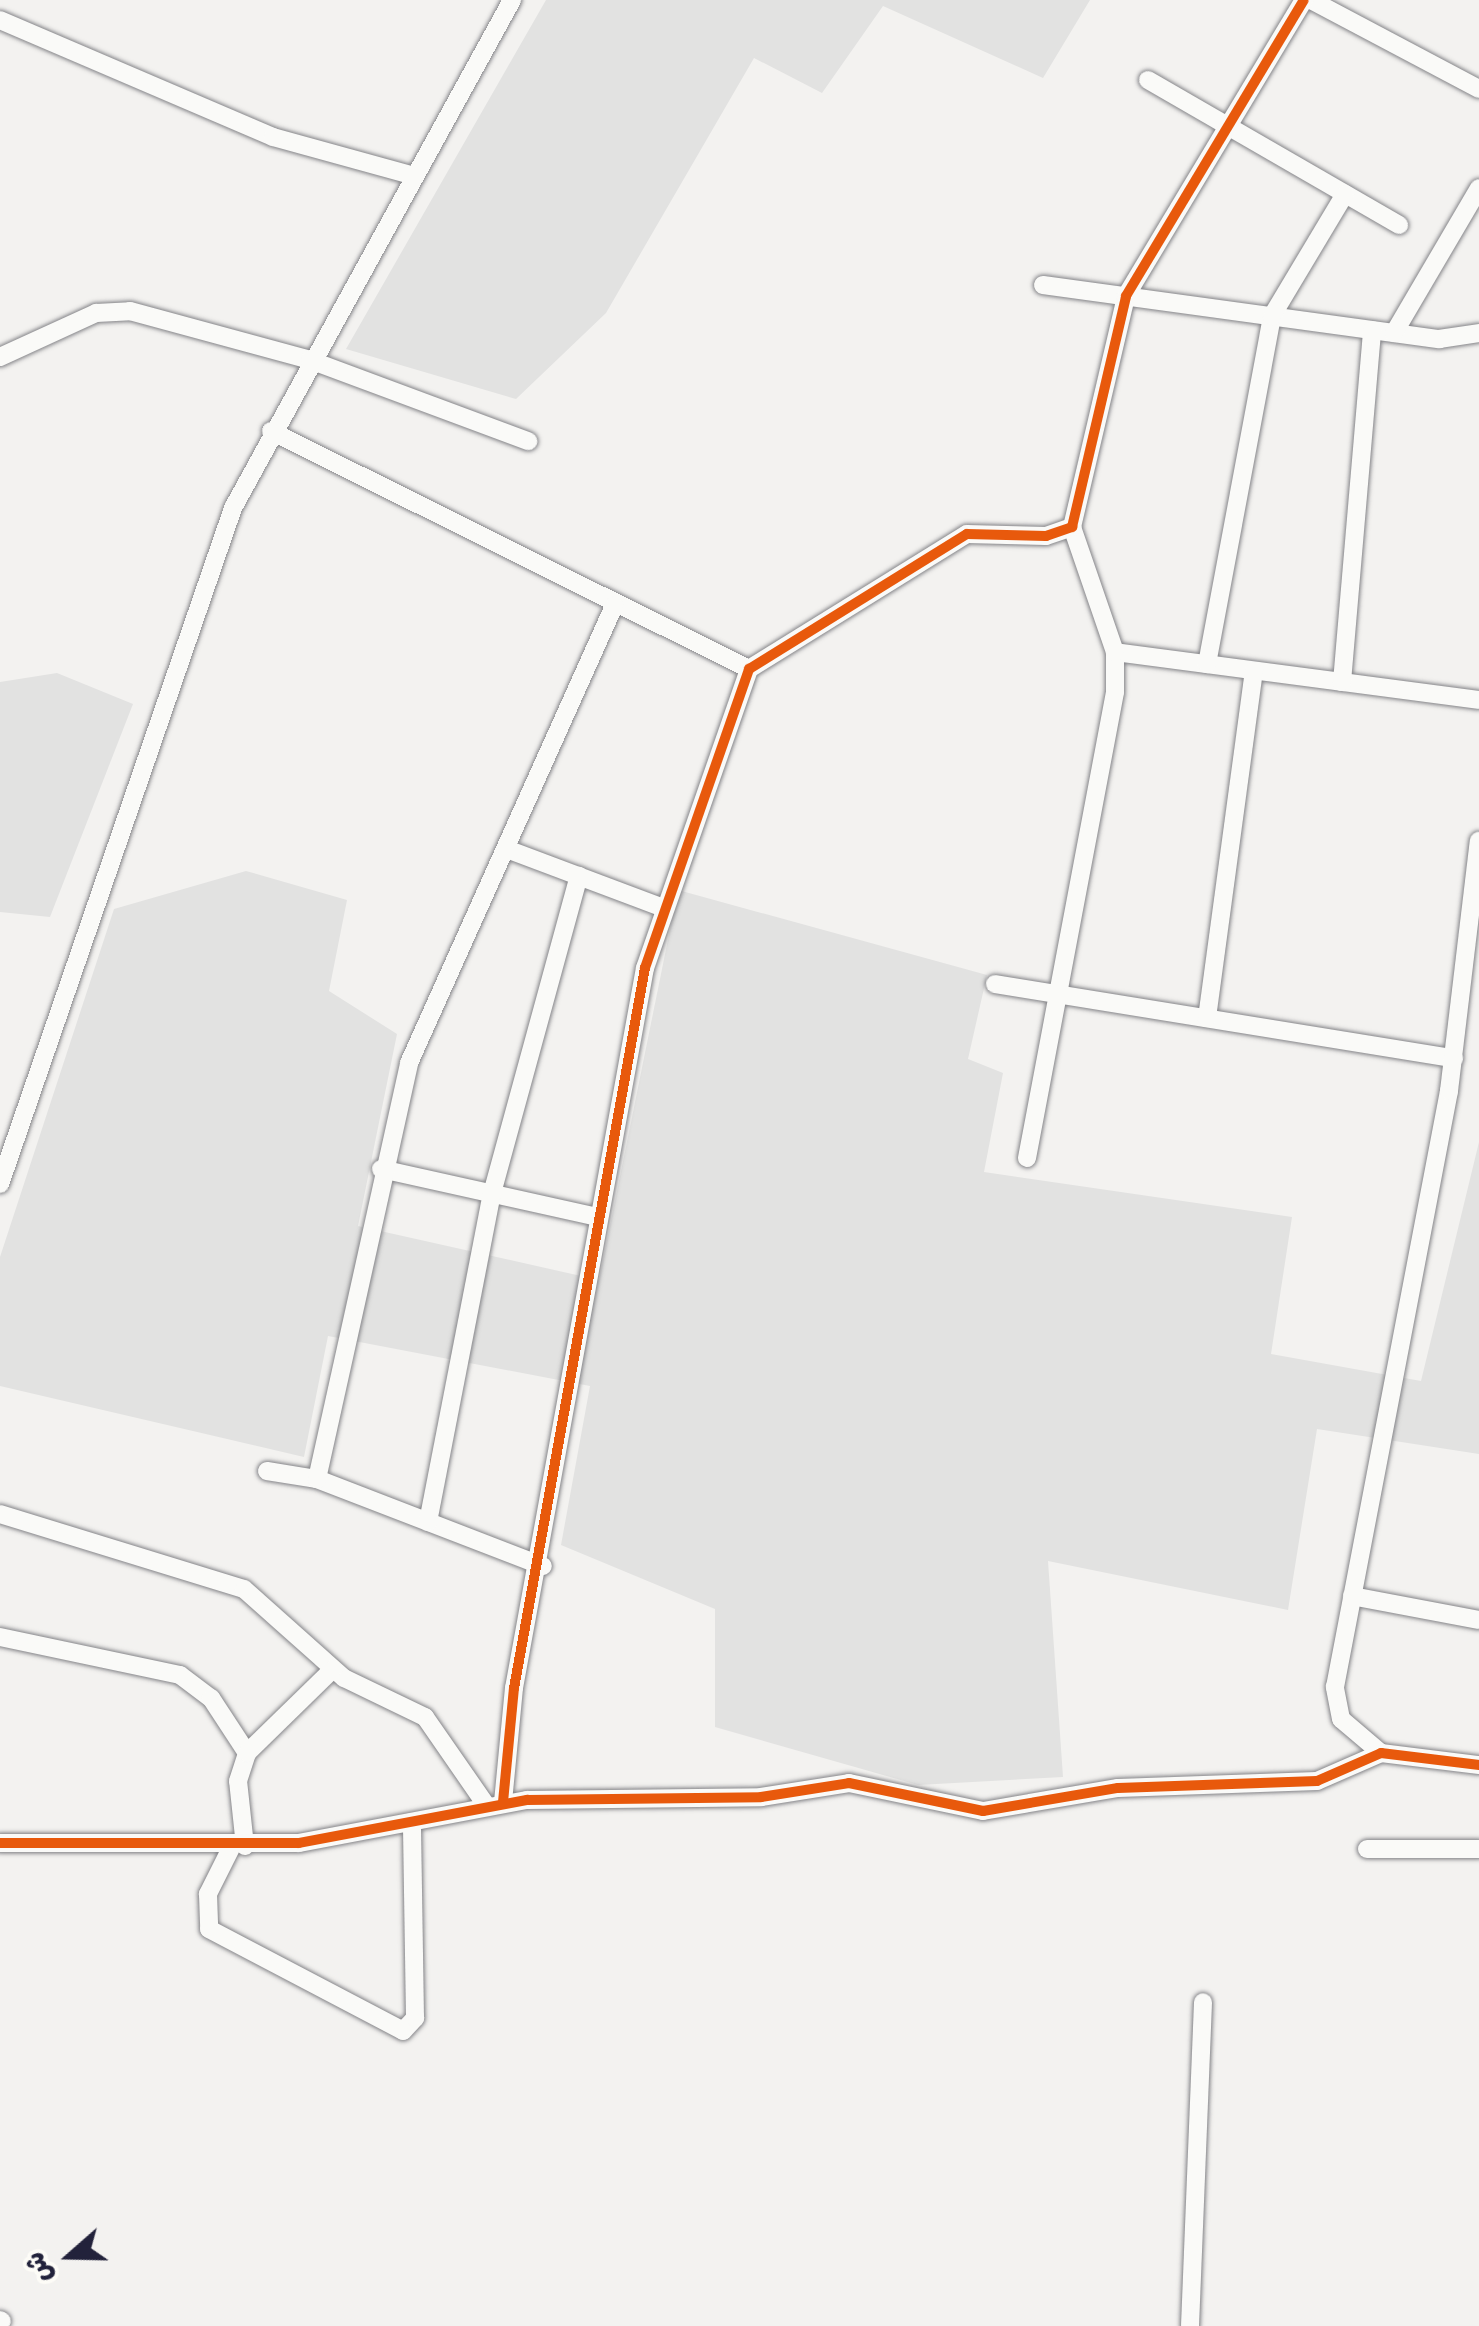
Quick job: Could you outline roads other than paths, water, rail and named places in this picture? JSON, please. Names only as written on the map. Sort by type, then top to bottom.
[{"type":"street","points":[[0,1184],[203,586],[270,430],[512,0]]},
{"type":"street","points":[[1027,1158],[1052,993],[1115,692],[1114,652],[1072,527],[1126,296],[1227,126],[1308,0],[1479,90]]},
{"type":"street","points":[[3,18],[273,137],[411,174]]},
{"type":"street","points":[[1148,80],[1399,226]]},
{"type":"street","points":[[1394,332],[1479,188]]},
{"type":"street","points":[[1207,664],[1272,316],[1345,194]]},
{"type":"street","points":[[1044,286],[1372,330],[1479,334]]},
{"type":"street","points":[[0,356],[96,313],[130,311],[310,360],[528,441]]},
{"type":"street","points":[[1342,682],[1372,330]]},
{"type":"street","points":[[270,430],[614,606],[749,669]]},
{"type":"street","points":[[494,1804],[514,1688],[544,1566],[598,1218],[661,907],[749,669],[967,534],[1046,536],[1072,527]]},
{"type":"street","points":[[317,1480],[382,1169],[430,1004],[512,851],[532,778],[614,606]]},
{"type":"street","points":[[1114,652],[1479,700]]},
{"type":"street","points":[[1207,1018],[1254,671]]},
{"type":"street","points":[[1382,1754],[1335,1705],[1454,1058],[1479,840]]},
{"type":"street","points":[[512,851],[661,907]]},
{"type":"street","points":[[428,1522],[491,1197],[579,876]]},
{"type":"street","points":[[995,984],[1454,1058]]},
{"type":"street","points":[[382,1169],[491,1197],[598,1218]]},
{"type":"street","points":[[267,1471],[317,1480],[544,1566]]},
{"type":"street","points":[[0,1514],[226,1580],[333,1669],[425,1718],[494,1804]]},
{"type":"street","points":[[1352,1596],[1479,1620]]},
{"type":"street","points":[[0,1637],[180,1676],[212,1698],[247,1753]]},
{"type":"street","points":[[333,1669],[247,1753],[238,1781],[238,1846],[204,1909],[209,1929],[403,2031],[415,2018],[412,1822]]},
{"type":"street","points":[[0,1844],[238,1846],[412,1822],[494,1804],[761,1797],[849,1784],[983,1811],[1118,1788],[1316,1780],[1382,1754],[1479,1764]]},
{"type":"street","points":[[1367,1849],[1479,1850]]},
{"type":"street","points":[[1190,2326],[1203,2002]]}]
